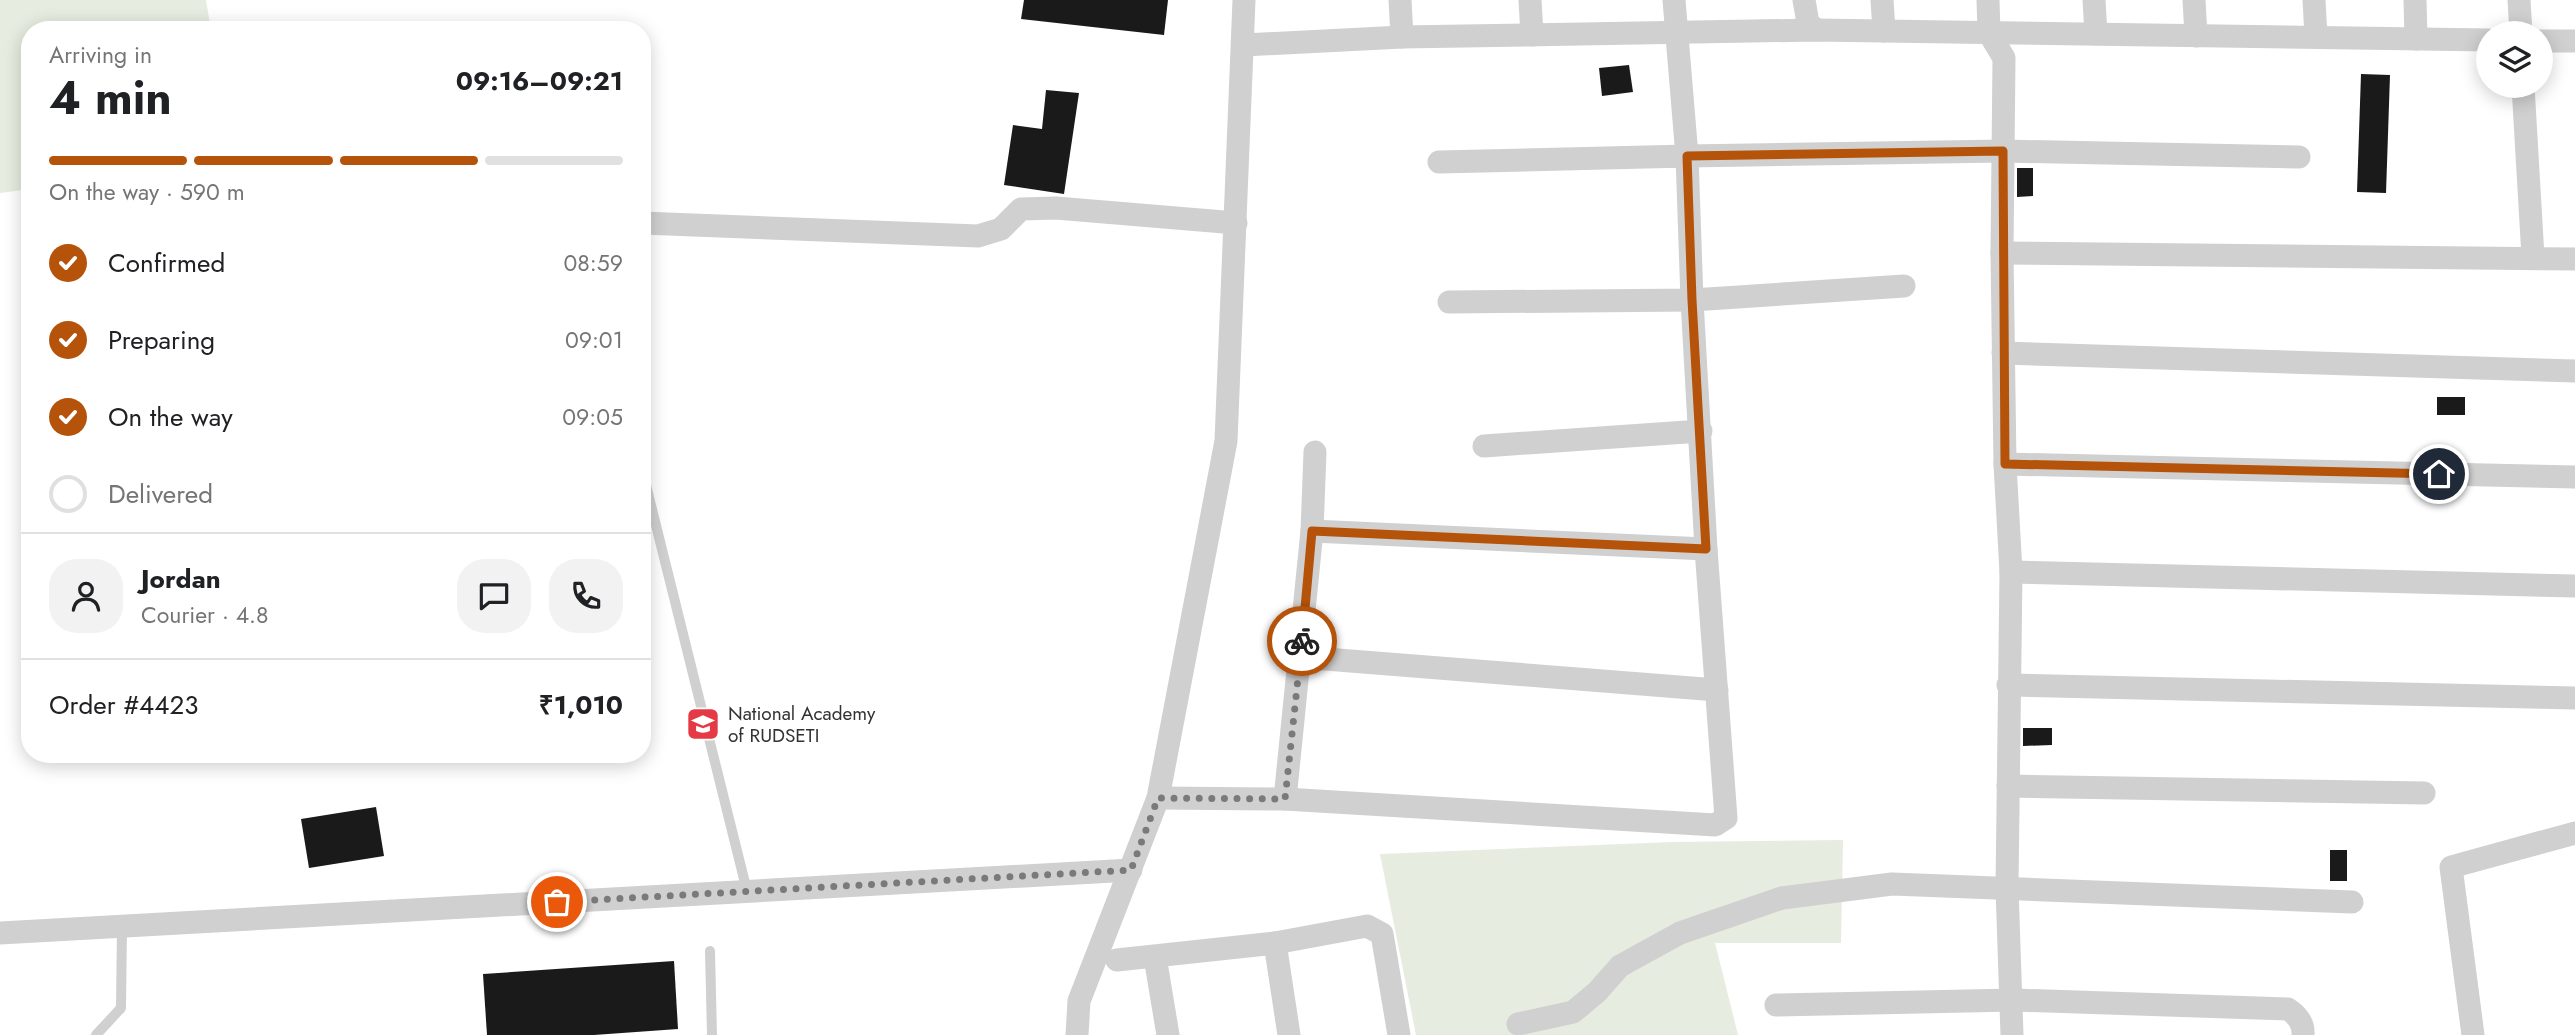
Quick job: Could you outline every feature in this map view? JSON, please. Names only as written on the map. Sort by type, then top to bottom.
[{"type":"street","points":[[1077,1035],[1079,1000],[1158,798],[1226,441],[1244,0]]},
{"type":"street","points":[[1401,0],[1402,37]]},
{"type":"street","points":[[1530,0],[1532,35]]},
{"type":"street","points":[[1158,798],[1285,799],[1715,825],[1726,818],[1706,549],[1687,156],[1674,0]]},
{"type":"street","points":[[1804,0],[1808,23],[1816,30]]},
{"type":"street","points":[[1882,0],[1884,31]]},
{"type":"street","points":[[1988,0],[1989,33],[2004,58],[2003,354],[2011,572],[2007,888],[2012,1035]]},
{"type":"street","points":[[2094,0],[2096,34]]},
{"type":"street","points":[[2194,0],[2196,36]]},
{"type":"street","points":[[2314,0],[2316,37]]},
{"type":"street","points":[[2415,0],[2416,39]]},
{"type":"street","points":[[2519,0],[2520,21]]},
{"type":"street","points":[[1244,45],[1402,37],[1816,30],[2476,40]]},
{"type":"street","points":[[2553,41],[2575,41]]},
{"type":"street","points":[[2524,98],[2533,257]]},
{"type":"street","points":[[1439,162],[2003,151],[2299,157]]},
{"type":"street","points":[[651,223],[978,236],[1001,229],[1021,209],[1056,208],[1236,223]]},
{"type":"street","points":[[2002,253],[2575,259]]},
{"type":"street","points":[[1449,302],[1692,300],[1904,286]]},
{"type":"street","points":[[2003,354],[2575,371]]},
{"type":"street","points":[[1484,446],[1701,431]]},
{"type":"street","points":[[1285,799],[1312,531],[1315,452]]},
{"type":"street","points":[[2005,464],[2575,478]]},
{"type":"street","points":[[1312,531],[1706,549]]},
{"type":"street","points":[[2011,572],[2575,586]]},
{"type":"street","points":[[1300,657],[1717,690]]},
{"type":"street","points":[[2008,685],[2575,698]]},
{"type":"street","points":[[2008,786],[2424,793]]},
{"type":"street","points":[[2473,1035],[2451,867],[2575,834]]},
{"type":"street","points":[[0,933],[1131,870]]},
{"type":"street","points":[[1518,1024],[1573,1012],[1620,967],[1680,933],[1782,898],[1892,884],[2353,902]]},
{"type":"street","points":[[1117,960],[1275,943],[1367,926],[1382,934],[1399,1035]]},
{"type":"street","points":[[1275,943],[1289,1035]]},
{"type":"street","points":[[1155,957],[1168,1035]]},
{"type":"street","points":[[1776,1005],[2011,1000],[2288,1009],[2296,1015],[2304,1028],[2303,1035]]},
{"type":"lane","points":[[651,505],[747,891]]},
{"type":"lane","points":[[96,1035],[121,1008],[122,926]]},
{"type":"lane","points":[[710,951],[712,1035]]},
{"type":"shaded area","points":[[0,0],[206,0],[210,21],[21,21],[21,190],[0,193]]},
{"type":"shaded area","points":[[1843,840],[1841,943],[1715,943],[1738,1035],[1416,1035],[1380,854],[1672,842]]},
{"type":"building","points":[[1024,0],[1168,0],[1164,35],[1021,19]]},
{"type":"building","points":[[1629,65],[1633,92],[1602,96],[1599,68]]},
{"type":"building","points":[[2361,74],[2390,75],[2386,193],[2357,192]]},
{"type":"building","points":[[1046,90],[1079,93],[1064,194],[1004,185],[1013,125],[1042,129]]},
{"type":"building","points":[[2017,168],[2033,168],[2033,196],[2017,197]]},
{"type":"building","points":[[2437,397],[2465,397],[2465,415],[2437,415]]},
{"type":"building","points":[[2023,728],[2052,728],[2052,745],[2023,746]]},
{"type":"building","points":[[376,807],[384,856],[309,868],[301,819]]},
{"type":"building","points":[[2330,850],[2347,850],[2347,881],[2330,881]]},
{"type":"building","points":[[674,961],[678,1029],[594,1035],[487,1035],[483,974]]},
{"type":"way so far","points":[[557,902],[1131,870],[1158,798],[1285,799],[1302,641]]},
{"type":"place","name":"National Academy of RUDSETI","points":[[703,724]]},
{"type":"route","points":[[1302,641],[1312,531],[1706,549],[1687,156],[2003,151],[2005,464],[2439,474]]}]
